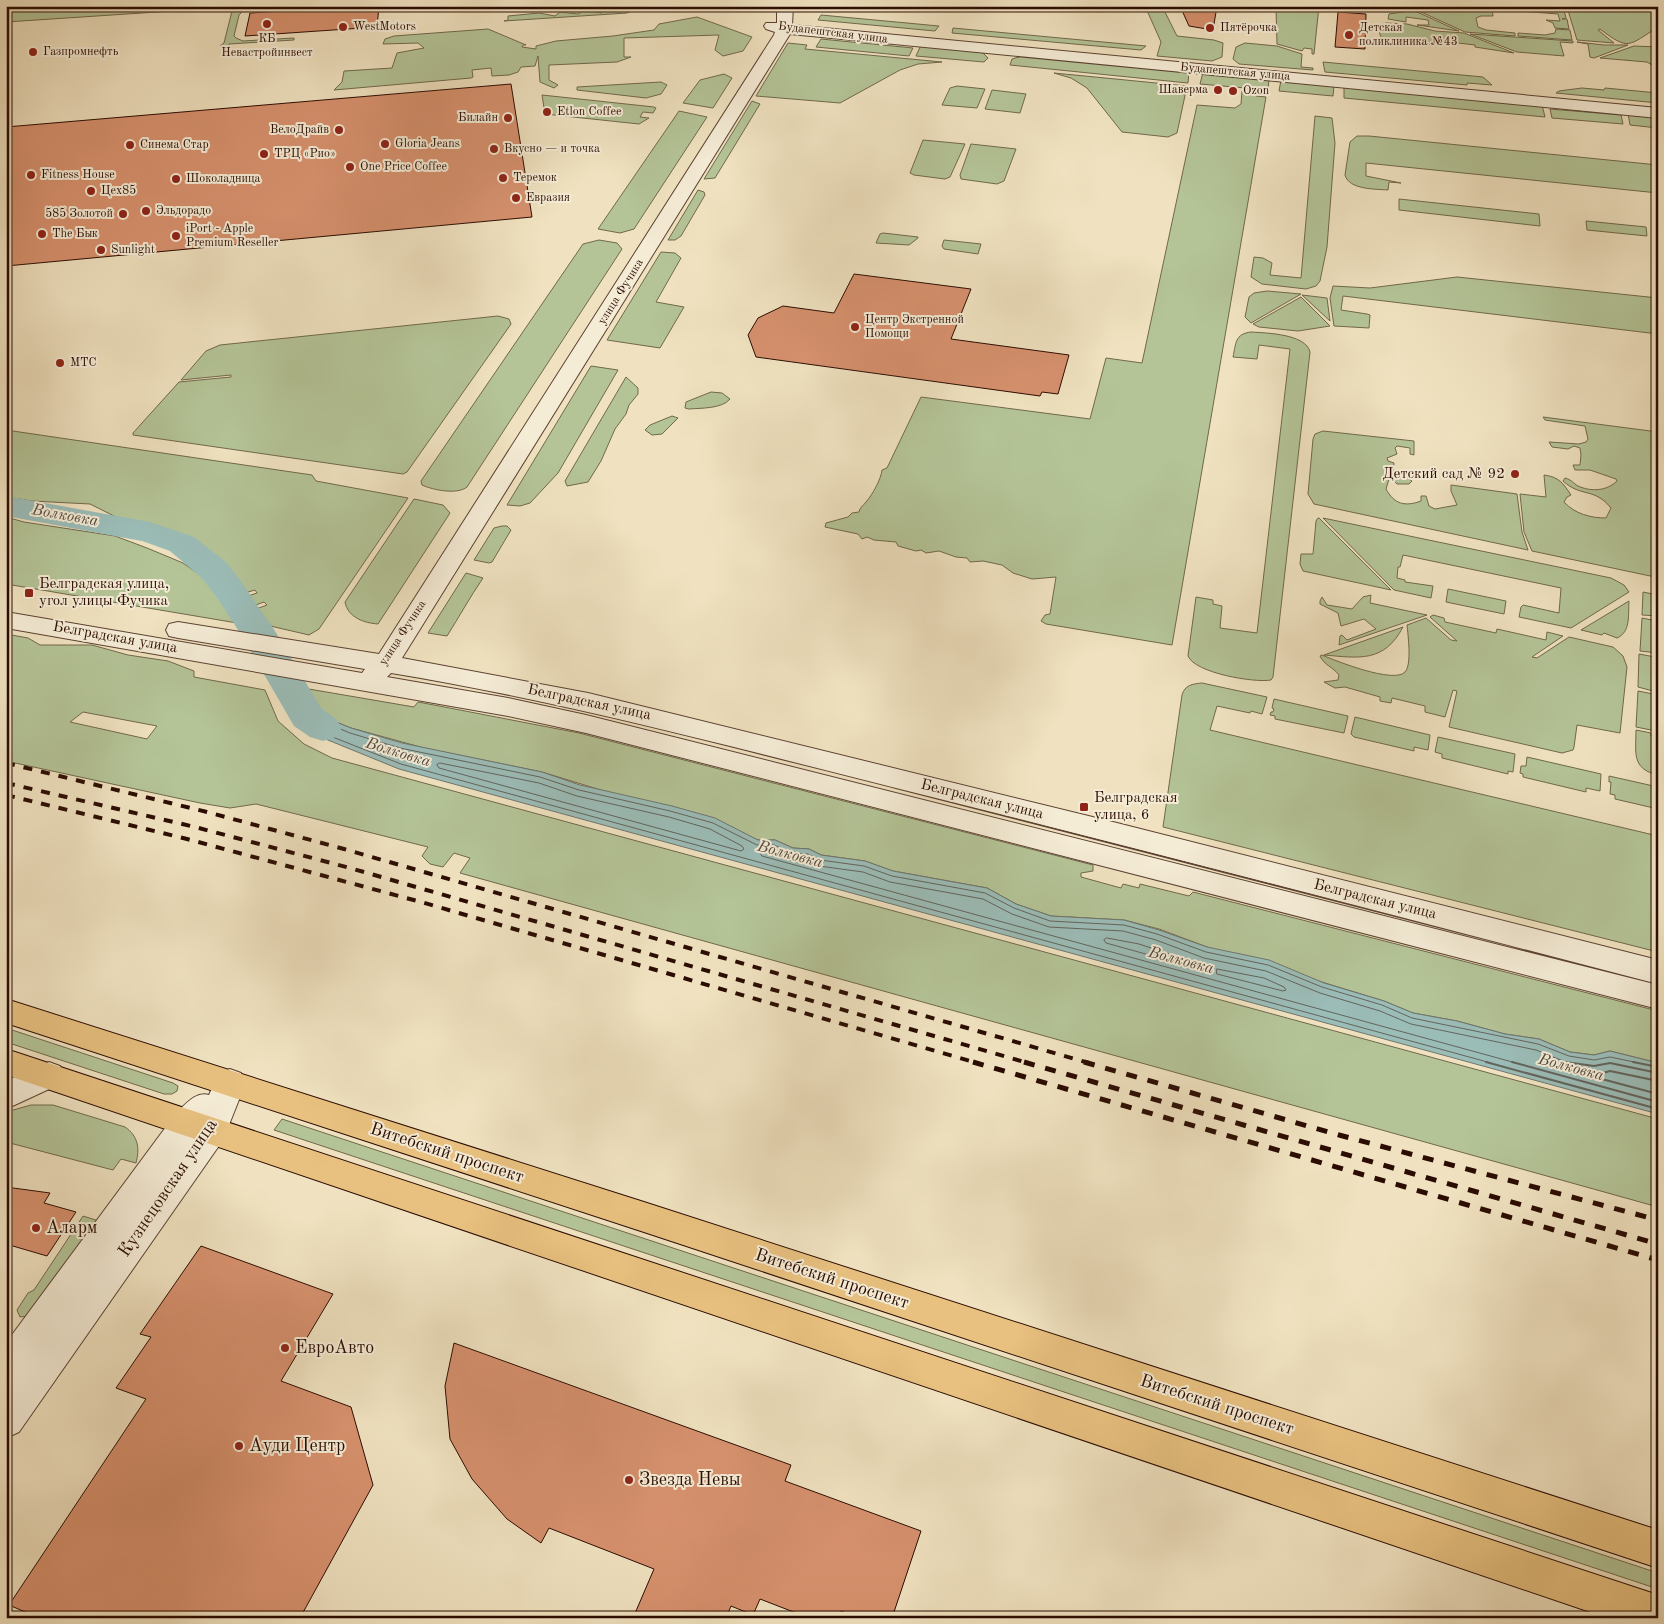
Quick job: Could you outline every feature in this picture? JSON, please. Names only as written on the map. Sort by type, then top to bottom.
[{"type":"main road","name":"Витебский проспект","points":[[6,1011],[230,1082],[1658,1549]]},
{"type":"main road","points":[[6,1062],[1658,1615]]},
{"type":"street","name":"улица Фучика","points":[[372,669],[782,35],[778,21],[785,6]]},
{"type":"street","name":"Будапештская улица","points":[[778,21],[1658,107]]},
{"type":"street","name":"Будапештская улица","points":[[778,21],[1658,112]]},
{"type":"street","name":"Белградская улица","points":[[6,602],[211,635],[306,661]]},
{"type":"street","name":"Белградская улица","points":[[6,620],[224,657],[306,661],[580,700],[1658,972]]},
{"type":"street","name":"Белградская улица","points":[[372,669],[508,707],[586,724],[1658,997]]},
{"type":"street","points":[[6,1096],[49,1075]]},
{"type":"street","name":"Кузнецовская улица","points":[[6,1420],[230,1082]]},
{"type":"street","name":"Кузнецовская улица","points":[[6,1373],[200,1126]]},
{"type":"green space","points":[[6,6],[248,6],[239,15],[234,36],[236,38],[243,41],[294,38],[294,40],[229,44],[229,48],[220,46],[224,43],[233,7],[6,22]]},
{"type":"green space","points":[[623,6],[634,10],[627,13],[504,21],[508,20],[508,16],[539,13],[555,16],[560,12],[578,14],[585,10],[601,13],[606,9]]},
{"type":"green space","points":[[1145,6],[1162,6],[1177,36],[1214,40],[1223,43],[1222,57],[1212,61],[1157,56],[1161,42]]},
{"type":"green space","points":[[1269,6],[1319,6],[1314,54],[1312,54],[1312,49],[1304,48],[1302,51],[1277,44],[1276,7]]},
{"type":"green space","points":[[1399,6],[1404,6],[1459,31],[1417,25],[1429,25],[1428,20],[1406,17],[1406,22],[1388,19],[1389,14],[1403,12]]},
{"type":"green space","points":[[1408,6],[1563,7],[1566,18],[1562,19],[1567,19],[1569,29],[1555,28],[1553,23],[1546,20],[1560,21],[1558,14],[1492,9],[1493,16],[1476,18],[1478,27],[1486,30],[1515,33],[1515,36],[1465,32]]},
{"type":"green space","points":[[1567,7],[1658,12],[1658,27],[1634,42],[1629,43],[1617,41],[1600,29],[1598,30],[1614,43],[1577,40]]},
{"type":"green space","points":[[821,15],[939,26],[935,31],[818,20]]},
{"type":"green space","points":[[697,17],[752,37],[743,51],[723,56],[715,50],[719,35],[624,38],[624,57],[631,57],[617,62],[549,65],[549,80],[558,85],[554,88],[540,82],[538,56],[535,66],[521,67],[518,72],[509,75],[492,76],[491,68],[472,70],[473,77],[471,78],[334,90],[342,82],[344,71],[392,68],[397,53],[424,48],[418,43],[383,44],[385,39],[394,36],[488,29],[526,45],[522,47],[536,49],[536,46],[556,41],[654,30],[659,24]]},
{"type":"green space","points":[[1386,23],[1407,24],[1435,31],[1464,33],[1514,53],[1475,47],[1475,45],[1441,41],[1440,45],[1389,42],[1381,38],[1380,34],[1380,25]]},
{"type":"green space","points":[[953,28],[1146,46],[1141,50],[952,33]]},
{"type":"green space","points":[[1556,29],[1570,30],[1572,40],[1518,36],[1518,33],[1545,35],[1555,33]]},
{"type":"green space","points":[[1470,34],[1573,41],[1573,43],[1560,42],[1564,56],[1517,52]]},
{"type":"green space","points":[[821,39],[913,48],[909,56],[816,47]]},
{"type":"green space","points":[[1577,42],[1628,45],[1594,58],[1590,57],[1588,44]]},
{"type":"green space","points":[[788,43],[807,45],[805,49],[942,62],[918,64],[900,70],[840,103],[756,96]]},
{"type":"green space","points":[[1245,43],[1277,46],[1302,54],[1301,67],[1313,68],[1313,70],[1239,64],[1233,59],[1236,47]]},
{"type":"green space","points":[[921,45],[982,52],[988,58],[984,62],[916,56]]},
{"type":"green space","points":[[1634,46],[1658,47],[1658,63],[1654,63],[1654,66],[1647,62],[1600,58]]},
{"type":"green space","points":[[1022,56],[1189,71],[1188,83],[1010,65],[1012,59]]},
{"type":"green space","points":[[1323,62],[1483,77],[1492,85],[1467,83],[1467,85],[1325,72]]},
{"type":"green space","points":[[1203,72],[1269,79],[1268,90],[1200,84]]},
{"type":"green space","points":[[1054,73],[1187,86],[1177,133],[1168,137],[1122,132],[1087,88],[1071,78]]},
{"type":"green space","points":[[724,74],[732,78],[713,108],[683,103],[700,80]]},
{"type":"green space","points":[[1281,80],[1334,85],[1333,96],[1279,91]]},
{"type":"green space","points":[[661,82],[667,85],[661,94],[646,98],[577,90],[577,87]]},
{"type":"green space","points":[[957,86],[985,89],[977,108],[942,105],[950,88]]},
{"type":"green space","points":[[1344,86],[1542,105],[1545,117],[1344,98]]},
{"type":"green space","points":[[1582,88],[1604,90],[1605,88],[1658,93],[1658,103],[1556,93]]},
{"type":"green space","points":[[992,90],[1026,94],[1020,113],[985,109]]},
{"type":"green space","points":[[1242,91],[1257,92],[1256,96],[1266,97],[1172,645],[1046,624],[1041,621],[1045,615],[1050,614],[1056,577],[1032,579],[1013,573],[1002,565],[983,561],[970,562],[967,558],[956,557],[939,551],[926,553],[921,550],[916,551],[898,546],[896,542],[874,540],[867,537],[862,539],[858,534],[825,527],[826,523],[859,512],[869,499],[882,470],[887,468],[921,397],[1090,419],[1106,358],[1142,363],[1197,105],[1235,108],[1241,104]]},
{"type":"green space","points":[[542,95],[656,108],[653,113],[643,112],[640,117],[649,118],[639,124],[545,114]]},
{"type":"green space","points":[[752,101],[760,104],[715,178],[704,179]]},
{"type":"green space","points":[[1550,109],[1621,115],[1623,124],[1552,118]]},
{"type":"green space","points":[[679,111],[707,117],[634,229],[620,233],[598,229]]},
{"type":"green space","points":[[1628,113],[1658,116],[1658,128],[1630,125]]},
{"type":"green space","points":[[1315,116],[1332,118],[1335,143],[1327,247],[1320,281],[1316,286],[1306,289],[1262,284],[1251,277],[1254,257],[1263,258],[1272,263],[1270,275],[1301,278]]},
{"type":"green space","points":[[1357,136],[1658,165],[1658,193],[1366,163],[1366,176],[1401,183],[1389,182],[1388,190],[1364,188],[1352,184],[1345,175],[1350,142]]},
{"type":"green space","points":[[923,140],[965,144],[950,177],[945,179],[910,173]]},
{"type":"green space","points":[[971,144],[1016,149],[1004,181],[997,184],[961,179],[960,175]]},
{"type":"green space","points":[[698,190],[704,192],[705,195],[681,236],[675,240],[668,240]]},
{"type":"green space","points":[[1399,199],[1539,214],[1540,226],[1399,210]]},
{"type":"green space","points":[[1586,221],[1646,227],[1647,236],[1587,230]]},
{"type":"green space","points":[[880,234],[918,238],[909,245],[876,243]]},
{"type":"green space","points":[[599,240],[617,243],[622,249],[467,487],[451,491],[432,489],[422,485],[421,481],[583,244]]},
{"type":"green space","points":[[944,240],[981,244],[978,254],[944,249],[942,246]]},
{"type":"green space","points":[[661,252],[675,253],[681,258],[656,302],[684,307],[660,348],[607,340]]},
{"type":"green space","points":[[1457,277],[1658,298],[1658,334],[1343,296],[1341,310],[1370,315],[1369,328],[1334,326],[1330,298],[1333,286],[1370,288]]},
{"type":"green space","points":[[1267,291],[1301,294],[1251,323],[1245,317],[1249,297],[1254,293]]},
{"type":"green space","points":[[1302,295],[1327,298],[1330,321]]},
{"type":"green space","points":[[1301,297],[1330,326],[1298,331],[1259,327],[1253,324]]},
{"type":"green space","points":[[498,316],[509,319],[511,324],[407,472],[403,474],[133,435],[179,382],[231,377],[231,375],[181,380],[206,351],[220,345]]},
{"type":"green space","points":[[1251,332],[1294,338],[1307,346],[1310,352],[1273,677],[1271,680],[1263,681],[1226,676],[1213,672],[1193,662],[1188,656],[1196,597],[1213,600],[1213,604],[1222,606],[1220,628],[1257,633],[1290,349],[1259,345],[1257,359],[1233,357],[1239,337]]},
{"type":"green space","points":[[591,366],[618,370],[558,473],[530,503],[520,506],[507,505]]},
{"type":"green space","points":[[626,377],[638,388],[638,394],[615,429],[601,461],[588,482],[567,486],[565,481]]},
{"type":"green space","points":[[711,392],[722,393],[730,399],[722,405],[705,408],[685,408],[686,402]]},
{"type":"green space","points":[[672,416],[678,418],[662,434],[652,435],[645,430],[650,425]]},
{"type":"green space","points":[[1543,417],[1658,432],[1658,572],[1655,577],[1532,551],[1524,532],[1520,494],[1546,497],[1544,475],[1553,477],[1566,487],[1571,495],[1564,502],[1573,510],[1595,517],[1606,518],[1611,508],[1605,502],[1599,497],[1576,489],[1563,481],[1565,478],[1583,488],[1599,490],[1609,487],[1617,481],[1590,470],[1575,470],[1573,465],[1580,465],[1580,448],[1574,446],[1568,449],[1552,447],[1549,442],[1579,444],[1586,442],[1588,439],[1585,426],[1545,420]]},
{"type":"green space","points":[[6,430],[312,475],[316,481],[408,498],[319,629],[309,635],[266,625],[256,609],[267,605],[264,602],[253,606],[248,596],[257,593],[255,590],[245,593],[220,558],[190,538],[171,531],[120,519],[90,504],[32,501],[6,497]]},
{"type":"green space","points":[[1323,431],[1414,441],[1414,455],[1410,454],[1410,448],[1397,446],[1395,448],[1397,454],[1387,458],[1388,461],[1394,463],[1393,472],[1400,478],[1408,478],[1412,481],[1409,484],[1397,484],[1392,479],[1389,479],[1386,489],[1400,503],[1415,503],[1421,501],[1421,496],[1426,496],[1429,506],[1435,509],[1457,505],[1451,491],[1451,485],[1517,494],[1522,532],[1528,550],[1314,504],[1308,494],[1313,439],[1315,434]]},
{"type":"green space","points":[[414,499],[443,505],[450,513],[378,624],[358,619],[353,616],[345,602]]},
{"type":"green space","points":[[6,517],[24,522],[115,536],[183,563],[210,582],[237,623],[6,584]]},
{"type":"green space","points":[[1318,518],[1391,590],[1303,571],[1300,564],[1301,554],[1313,554],[1316,521]]},
{"type":"green space","points":[[1323,518],[1611,578],[1624,585],[1629,592],[1571,628],[1519,617],[1523,605],[1559,613],[1561,588],[1403,555],[1400,567],[1398,567],[1397,578],[1405,580],[1405,582],[1433,586],[1431,598],[1394,590]]},
{"type":"green space","points":[[507,526],[511,530],[492,562],[474,560],[494,528]]},
{"type":"green space","points":[[466,573],[483,578],[447,636],[428,633]]},
{"type":"green space","points":[[1448,589],[1506,601],[1504,614],[1446,602]]},
{"type":"green space","points":[[1643,592],[1658,595],[1658,616],[1642,615]]},
{"type":"green space","points":[[1371,595],[1370,603],[1427,615],[1339,645],[1340,636],[1342,635],[1347,640],[1376,629],[1364,619],[1341,626],[1338,613],[1320,604],[1322,597],[1327,605],[1352,609],[1363,597]]},
{"type":"green space","points":[[1629,601],[1627,627],[1625,632],[1617,638],[1604,633],[1602,635],[1581,630]]},
{"type":"green space","points":[[1433,615],[1444,618],[1445,622],[1496,633],[1497,629],[1546,640],[1547,632],[1563,636],[1532,657],[1537,658],[1569,637],[1613,647],[1623,656],[1627,667],[1620,733],[1577,725],[1573,750],[1562,753],[1449,727],[1457,691],[1453,690],[1445,717],[1425,712],[1425,706],[1392,698],[1391,703],[1380,701],[1380,697],[1345,687],[1335,688],[1324,682],[1338,680],[1339,675],[1324,662],[1320,656],[1322,655],[1378,673],[1399,675],[1405,672],[1409,657],[1407,625],[1426,618],[1451,640],[1457,641],[1430,617]]},
{"type":"green space","points":[[1642,618],[1657,621],[1658,653],[1640,651]]},
{"type":"green space","points":[[1403,627],[1396,639],[1388,647],[1370,656],[1324,655]]},
{"type":"green space","points":[[6,634],[28,638],[40,645],[92,645],[128,655],[168,661],[194,671],[194,677],[265,690],[278,721],[304,744],[332,758],[1658,1119],[1658,1207],[460,873],[470,858],[454,853],[443,867],[430,864],[422,856],[428,847],[256,804],[230,808],[200,803],[6,761]],"holes":[[[83,712],[157,726],[147,739],[70,722]]]},
{"type":"green space","points":[[1639,654],[1657,659],[1655,690],[1653,691],[1638,687]]},
{"type":"green space","points":[[1202,683],[1267,697],[1262,714],[1217,706],[1210,730],[1658,836],[1658,952],[1163,827],[1182,695],[1189,686]]},
{"type":"green space","points":[[303,688],[414,707],[418,702],[579,733],[1093,865],[1093,871],[1081,873],[1081,877],[1121,888],[1123,884],[1139,888],[1140,884],[1189,896],[1193,892],[1658,1011],[1658,1063],[1610,1051],[1594,1055],[1570,1052],[1539,1039],[1505,1034],[1457,1021],[1413,1013],[1384,1001],[1207,947],[1159,929],[1124,920],[1051,916],[1016,904],[987,888],[893,871],[865,861],[821,855],[809,849],[793,848],[775,840],[758,840],[738,832],[542,772],[424,748],[351,728],[316,714]]},
{"type":"green space","points":[[1638,691],[1653,694],[1654,697],[1653,729],[1651,730],[1636,727]]},
{"type":"green space","points":[[1274,699],[1348,716],[1344,733],[1275,719],[1275,716],[1270,715],[1274,709],[1272,708]]},
{"type":"green space","points":[[1355,717],[1430,735],[1428,750],[1414,747],[1414,751],[1354,737],[1351,734]]},
{"type":"green space","points":[[1636,730],[1651,733],[1651,736],[1654,736],[1654,752],[1658,753],[1658,775],[1643,769],[1639,764],[1636,752]]},
{"type":"green space","points":[[1438,737],[1515,754],[1513,772],[1508,771],[1508,774],[1442,758],[1442,754],[1435,752]]},
{"type":"green space","points":[[1527,757],[1601,774],[1600,791],[1586,788],[1586,792],[1523,777],[1523,774],[1520,773],[1521,766],[1526,766]]},
{"type":"green space","points":[[1609,776],[1658,787],[1658,809],[1615,799],[1615,795],[1610,794],[1611,782],[1609,782]]},
{"type":"green space","points":[[6,1028],[173,1083],[178,1086],[177,1091],[172,1094],[164,1094],[6,1042]]},
{"type":"green space","points":[[31,1105],[53,1105],[125,1127],[133,1134],[137,1143],[136,1163],[121,1159],[113,1170],[6,1142],[6,1112]]},
{"type":"green space","points":[[282,1119],[1658,1573],[1658,1589],[274,1130]]},
{"type":"green space","points":[[83,1216],[99,1221],[29,1316],[20,1317],[17,1310],[28,1293],[34,1290]]},
{"type":"water","name":"Волковка","points":[[277,686],[303,688],[316,714],[351,728],[402,743],[542,772],[580,785],[672,806],[715,818],[758,840],[775,840],[793,848],[809,849],[821,855],[865,861],[893,871],[987,888],[1016,904],[1051,916],[1124,920],[1207,947],[1269,960],[1324,983],[1384,1001],[1413,1013],[1457,1021],[1505,1034],[1539,1039],[1570,1052],[1594,1055],[1610,1051],[1658,1063],[1658,1114],[399,769],[323,738],[305,728]]},
{"type":"building","points":[[302,6],[379,6],[377,27],[245,36],[250,13],[301,10]]},
{"type":"building","points":[[1180,6],[1217,6],[1213,30],[1189,26]]},
{"type":"building","name":"Детская поликлиника №43","points":[[1338,12],[1366,14],[1365,49],[1335,47]]},
{"type":"building","name":"ТРЦ «Рио»","points":[[511,84],[532,217],[6,266],[6,127]]},
{"type":"building","name":"Центр Экстренной Помощи","points":[[854,274],[971,289],[951,339],[1069,355],[1058,394],[1042,392],[1040,396],[756,357],[748,335],[758,318],[783,306],[834,313]]},
{"type":"building","name":"Аларм","points":[[6,1187],[50,1193],[44,1203],[76,1212],[47,1256],[6,1244]]},
{"type":"building","name":"Ауди Центр","points":[[201,1246],[333,1294],[281,1381],[351,1407],[373,1485],[300,1618],[39,1618],[9,1605],[146,1399],[116,1388],[151,1337],[140,1334]]},
{"type":"building","name":"Звезда Невы","points":[[454,1343],[791,1465],[785,1481],[921,1531],[892,1618],[859,1618],[841,1611],[839,1618],[809,1618],[760,1599],[753,1615],[731,1606],[726,1618],[633,1618],[654,1569],[549,1528],[541,1543],[507,1519],[472,1479],[450,1439],[445,1386]]},
{"type":"waterway","name":"Волковка","points":[[6,506],[150,532],[182,544],[214,570],[228,588],[257,631],[307,717],[323,728]]},
{"type":"railway","points":[[6,763],[207,812],[344,849],[1089,1063]]},
{"type":"railway","points":[[6,783],[195,827],[350,868],[1028,1063]]},
{"type":"railway","points":[[6,795],[187,839],[421,902],[977,1063]]},
{"type":"railway","points":[[973,1062],[1658,1260]]},
{"type":"railway","points":[[1024,1062],[1658,1244]]},
{"type":"railway","points":[[1084,1062],[1339,1135],[1658,1220]]},
{"type":"place","name":"КБ Невастройинвест","points":[[267,24]]},
{"type":"place","name":"WestMotors","points":[[343,27]]},
{"type":"place","name":"Пятёрочка","points":[[1210,28]]},
{"type":"place","name":"Детская поликлиника №43","points":[[1349,35]]},
{"type":"place","name":"Газпромнефть","points":[[33,52]]},
{"type":"place","name":"Шаверма","points":[[1218,90]]},
{"type":"place","name":"Ozon","points":[[1233,91]]},
{"type":"place","name":"Etlon Coffee","points":[[547,112]]},
{"type":"place","name":"Билайн","points":[[508,118]]},
{"type":"place","name":"ВелоДрайв","points":[[339,130]]},
{"type":"place","name":"Gloria Jeans","points":[[385,144]]},
{"type":"place","name":"Синема Стар","points":[[130,145]]},
{"type":"place","name":"Вкусно — и точка","points":[[494,149]]},
{"type":"place","name":"ТРЦ «Рио»","points":[[264,154]]},
{"type":"place","name":"One Price Coffee","points":[[350,167]]},
{"type":"place","name":"Fitness House","points":[[31,175]]},
{"type":"place","name":"Теремок","points":[[503,178]]},
{"type":"place","name":"Шоколадница","points":[[176,179]]},
{"type":"place","name":"Цех85","points":[[91,191]]},
{"type":"place","name":"Евразия","points":[[516,198]]},
{"type":"place","name":"Эльдорадо","points":[[146,211]]},
{"type":"place","name":"585 Золотой","points":[[123,214]]},
{"type":"place","name":"The Бык","points":[[42,234]]},
{"type":"place","name":"iPort - Apple Premium Reseller","points":[[176,236]]},
{"type":"place","name":"Sunlight","points":[[101,250]]},
{"type":"place","name":"Центр Экстренной Помощи","points":[[855,327]]},
{"type":"place","name":"МТС","points":[[60,363]]},
{"type":"place","name":"Детский сад № 92","points":[[1515,474]]},
{"type":"place","name":"Белградская улица, угол улицы Фучика","points":[[29,593]]},
{"type":"place","name":"Белградская улица, 6","points":[[1084,807]]},
{"type":"place","name":"Аларм","points":[[36,1228]]},
{"type":"place","name":"ЕвроАвто","points":[[285,1348]]},
{"type":"place","name":"Ауди Центр","points":[[239,1446]]},
{"type":"place","name":"Звезда Невы","points":[[629,1480]]}]
